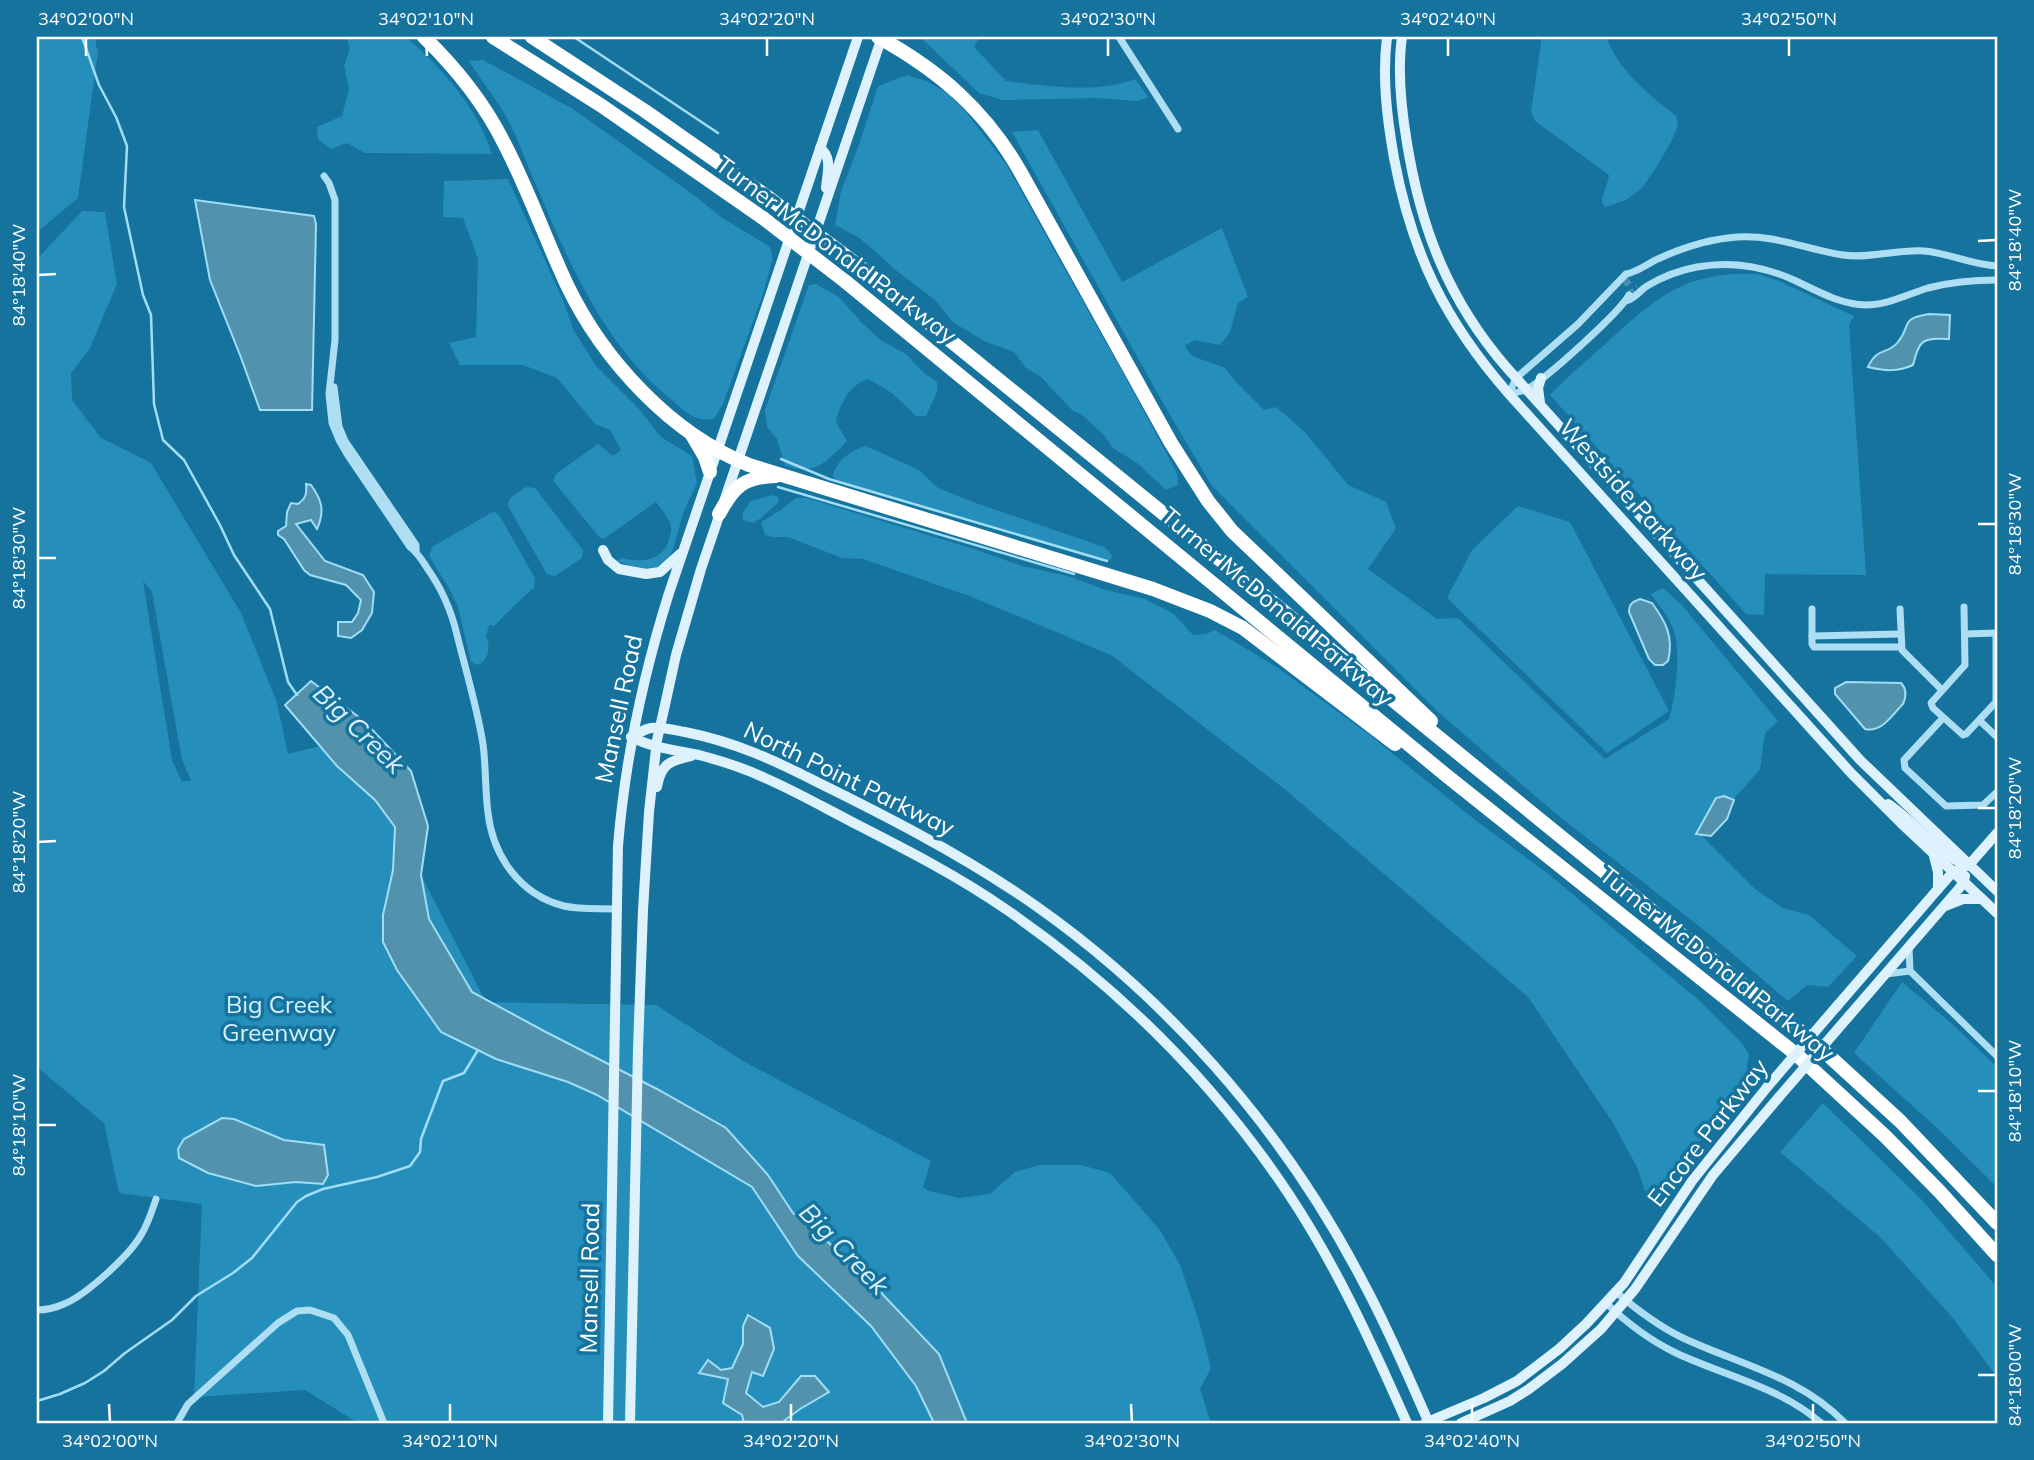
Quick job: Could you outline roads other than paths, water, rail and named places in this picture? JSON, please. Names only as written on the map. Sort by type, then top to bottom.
[{"type":"highway","points":[[424,37],[471,89],[497,130],[566,284],[594,331],[636,385],[688,431],[737,460],[1153,589],[1210,611],[1258,639],[1391,742],[1447,776]]},
{"type":"highway","name":"Turner McDonald Parkway","points":[[493,37],[602,106],[763,219],[846,282],[1447,776],[1797,1055],[1885,1136],[1997,1255]]},
{"type":"highway","name":"Turner McDonald Parkway","points":[[532,37],[668,126],[855,263],[1816,1044],[1900,1121],[1997,1223]]},
{"type":"highway","points":[[880,37],[917,59],[944,80],[973,106],[1010,152],[1171,443],[1196,485],[1220,517],[1258,557],[1404,693],[1465,758]]},
{"type":"highway","points":[[898,37],[917,59]]},
{"type":"highway","points":[[688,431],[701,450],[710,472]]},
{"type":"highway","points":[[719,514],[730,494],[743,483],[760,477],[784,475]]},
{"type":"main road","name":"Mansell Road","points":[[608,1423],[617,909],[620,821],[631,737],[650,653],[682,552],[858,37]]},
{"type":"main road","name":"Mansell Road","points":[[630,1423],[643,910],[656,747],[682,636],[719,514],[880,37]]},
{"type":"main road","name":"Westside Parkway","points":[[1387,37],[1384,71],[1388,123],[1412,234],[1428,273],[1453,321],[1475,353],[1509,394],[1874,797],[1997,913]]},
{"type":"main road","name":"Westside Parkway","points":[[1402,37],[1399,71],[1401,106],[1414,186],[1441,267],[1466,314],[1516,378],[1861,761],[1997,891]]},
{"type":"main road","points":[[820,148],[825,152],[828,164],[824,208]]},
{"type":"main road","points":[[1541,378],[1538,388],[1541,405]]},
{"type":"main road","points":[[603,550],[608,560],[619,569],[646,574],[660,572],[682,552]]},
{"type":"main road","name":"North Point Parkway","points":[[631,737],[646,730],[660,728],[740,746],[774,760],[947,849],[1082,940],[1131,983],[1208,1059],[1261,1123],[1321,1208],[1375,1304],[1427,1422]]},
{"type":"main road","name":"North Point Parkway","points":[[631,737],[656,747],[696,755],[749,771],[937,866],[1026,923],[1110,990],[1179,1057],[1235,1121],[1266,1163],[1304,1219],[1352,1301],[1407,1423]]},
{"type":"main road","points":[[649,812],[662,769],[678,759],[696,755]]},
{"type":"main road","points":[[1874,797],[1903,814],[1951,858],[1969,864],[1964,882]]},
{"type":"main road","points":[[840,816],[849,798]]},
{"type":"main road","name":"Encore Parkway","points":[[1427,1422],[1517,1381],[1573,1337],[1606,1303],[1631,1273],[1692,1181],[1768,1087],[1953,872],[1969,864],[1997,833]]},
{"type":"main road","points":[[1933,853],[1938,889]]},
{"type":"main road","name":"Encore Parkway","points":[[1461,1423],[1510,1401],[1529,1389],[1579,1350],[1616,1313],[1713,1175],[1964,882]]},
{"type":"main road","points":[[1943,907],[1963,900],[1982,899]]},
{"type":"street","points":[[1119,37],[1178,129]]},
{"type":"street","points":[[324,176],[335,200],[335,340],[329,394],[332,423],[339,440],[410,547],[443,591],[452,614],[480,732],[493,841],[507,867],[526,887],[551,901],[575,908],[617,909]]},
{"type":"street","points":[[1509,394],[1516,378],[1625,281],[1659,258],[1693,246],[1720,239],[1743,237],[1861,257],[1902,251],[1925,251],[1978,265],[1997,266]]},
{"type":"street","points":[[1509,394],[1526,389],[1541,378],[1578,347],[1628,298],[1632,299],[1641,288],[1687,269],[1724,264],[1749,266],[1795,281],[1835,299],[1868,305],[1951,283],[1997,280]]},
{"type":"street","points":[[1964,607],[1964,667],[1932,701],[1931,706],[1963,735],[1996,706],[1997,633],[1965,634]]},
{"type":"street","points":[[1900,609],[1900,647],[1942,690]]},
{"type":"street","points":[[1812,610],[1812,646],[1816,648],[1900,647]]},
{"type":"street","points":[[1812,636],[1900,634]]},
{"type":"street","points":[[1943,718],[1904,760],[1905,768],[1946,806],[1983,805],[1997,792]]},
{"type":"street","points":[[1980,721],[1997,737]]},
{"type":"street","points":[[1909,947],[1910,971],[1997,1056]]},
{"type":"street","points":[[1884,975],[1910,971]]},
{"type":"street","points":[[37,1310],[63,1304],[80,1295],[123,1257],[141,1236],[156,1199]]},
{"type":"street","points":[[1616,1292],[1656,1323],[1678,1335],[1794,1384],[1821,1401],[1845,1423]]},
{"type":"street","points":[[1606,1303],[1632,1326],[1663,1346],[1786,1398],[1822,1423]]},
{"type":"street","points":[[177,1423],[188,1404],[278,1323],[297,1311],[310,1310],[334,1318],[348,1335],[384,1423]]},
{"type":"water","points":[[195,200],[314,216],[312,410],[260,410],[210,280]]},
{"type":"water","points":[[1929,314],[1950,315],[1949,339],[1924,342],[1920,345],[1913,365],[1902,369],[1868,367],[1879,353],[1898,342],[1913,318]]},
{"type":"water","points":[[306,484],[311,485],[318,496],[321,517],[317,529],[311,520],[296,524],[325,561],[363,575],[374,592],[372,613],[362,630],[351,638],[338,636],[338,622],[352,622],[358,613],[361,600],[346,585],[310,575],[284,539],[278,535],[278,531],[286,526],[291,503],[298,504],[304,498]]},
{"type":"water","points":[[1640,599],[1652,603],[1668,630],[1670,652],[1668,661],[1663,665],[1655,665],[1649,659],[1629,612],[1632,604]]},
{"type":"water","points":[[311,681],[364,721],[411,771],[428,826],[421,875],[429,919],[472,992],[726,1128],[768,1175],[793,1213],[854,1264],[939,1354],[967,1423],[934,1423],[916,1386],[871,1326],[798,1256],[752,1187],[597,1095],[568,1082],[496,1059],[441,1032],[397,970],[383,942],[383,915],[393,870],[395,827],[375,800],[337,766],[285,705]]},
{"type":"water","points":[[1846,682],[1901,683],[1905,690],[1903,704],[1882,726],[1865,729],[1835,694],[1835,688]]},
{"type":"water","points":[[1724,796],[1734,800],[1727,819],[1711,836],[1696,834],[1716,798]]},
{"type":"water","points":[[222,1118],[234,1119],[284,1140],[324,1145],[328,1175],[323,1184],[296,1182],[256,1186],[208,1173],[179,1158],[178,1149],[184,1139]]},
{"type":"water","points":[[748,1315],[770,1328],[774,1349],[763,1376],[752,1372],[746,1393],[763,1407],[779,1402],[801,1376],[815,1376],[829,1392],[781,1423],[744,1423],[742,1415],[723,1403],[728,1379],[699,1373],[708,1360],[721,1370],[732,1368],[743,1344],[743,1326]]},
{"type":"waterway","name":"Big Creek","points":[[82,37],[99,85],[116,117],[127,146],[124,207],[143,295],[151,315],[154,404],[163,440],[184,460],[234,555],[270,609],[288,682],[297,695]]},
{"type":"waterway","points":[[574,37],[718,133]]},
{"type":"waterway","points":[[781,459],[829,479],[1107,561]]},
{"type":"waterway","points":[[778,487],[1074,574]]},
{"type":"waterway","points":[[37,1401],[85,1383],[172,1320],[196,1296],[252,1258],[297,1202],[306,1196],[410,1166],[420,1152],[421,1139],[443,1081],[464,1073],[478,1050]]},
{"type":"tunnel","points":[[1624,284],[1630,280]]},
{"type":"tunnel","points":[[1629,295],[1638,288]]},
{"type":"park label","name":"Big Creek Greenway","points":[[279,1019]]}]
